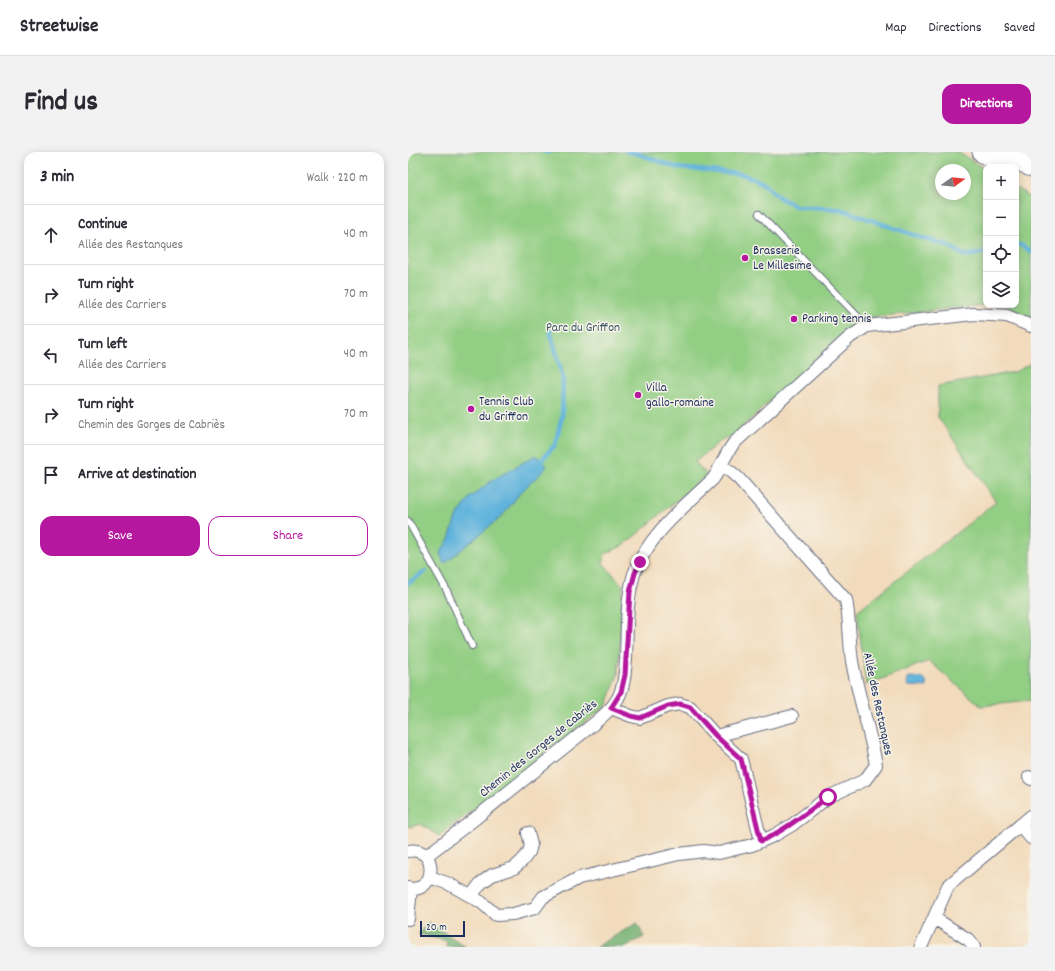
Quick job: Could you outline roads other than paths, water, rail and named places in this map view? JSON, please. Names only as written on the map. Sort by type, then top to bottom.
[{"type":"highway","points":[[983,152],[1003,164]]},
{"type":"highway","points":[[1006,152],[1031,166]]},
{"type":"highway","points":[[1019,174],[1031,181]]},
{"type":"street","name":"Chemin des Gorges de Cabriès","points":[[426,856],[596,722],[611,708],[621,692],[625,675],[630,592],[635,573],[649,544],[712,479],[721,466],[728,450],[734,443],[850,337],[867,326],[974,314],[1007,316],[1031,326]]},
{"type":"street","name":"Allée des Restanques","points":[[430,877],[450,884],[471,896],[481,902],[496,916],[513,914],[535,908],[543,897],[579,878],[679,854],[704,851],[719,853],[752,845],[773,836],[792,825],[828,797],[865,780],[876,765],[859,697],[849,637],[849,615],[846,600],[739,479],[730,471],[721,466]]},
{"type":"street","points":[[611,708],[640,718],[668,706],[680,704],[690,707],[716,736],[741,759],[761,841]]},
{"type":"street","points":[[716,736],[792,716]]},
{"type":"street","points":[[921,947],[948,886],[1031,816]]},
{"type":"street","points":[[1020,825],[1031,838]]},
{"type":"street","points":[[471,896],[486,879],[492,875],[514,868],[522,861],[529,852],[531,845],[528,833]]},
{"type":"street","points":[[408,851],[418,851],[426,856],[430,862],[432,870],[430,877],[425,884],[419,888],[409,888],[408,918]]},
{"type":"street","points":[[934,918],[969,940],[974,947]]},
{"type":"lane","points":[[759,214],[867,326]]},
{"type":"lane","points":[[408,521],[446,589],[472,646]]},
{"type":"water","points":[[536,455],[547,467],[520,493],[502,516],[444,564],[440,553],[449,539],[456,518],[470,498],[491,481]]},
{"type":"water","points":[[909,677],[923,678],[927,687],[907,685]]},
{"type":"waterway","points":[[627,152],[635,153],[678,168],[741,174],[763,182],[780,198],[796,206],[840,209],[925,239],[948,245],[963,255],[983,253]]},
{"type":"waterway","points":[[1019,245],[1031,252]]},
{"type":"waterway","points":[[537,465],[555,445],[562,416],[563,378],[550,330]]},
{"type":"waterway","points":[[408,583],[426,571]]},
{"type":"place","name":"Brasserie Le Millesime","points":[[745,258]]},
{"type":"place","name":"Parking tennis","points":[[794,319]]},
{"type":"place","name":"Villa gallo-romaine","points":[[638,395]]},
{"type":"place","name":"Tennis Club du Griffon","points":[[471,409]]},
{"type":"park label","name":"Parc du Griffon","points":[[583,328]]}]
